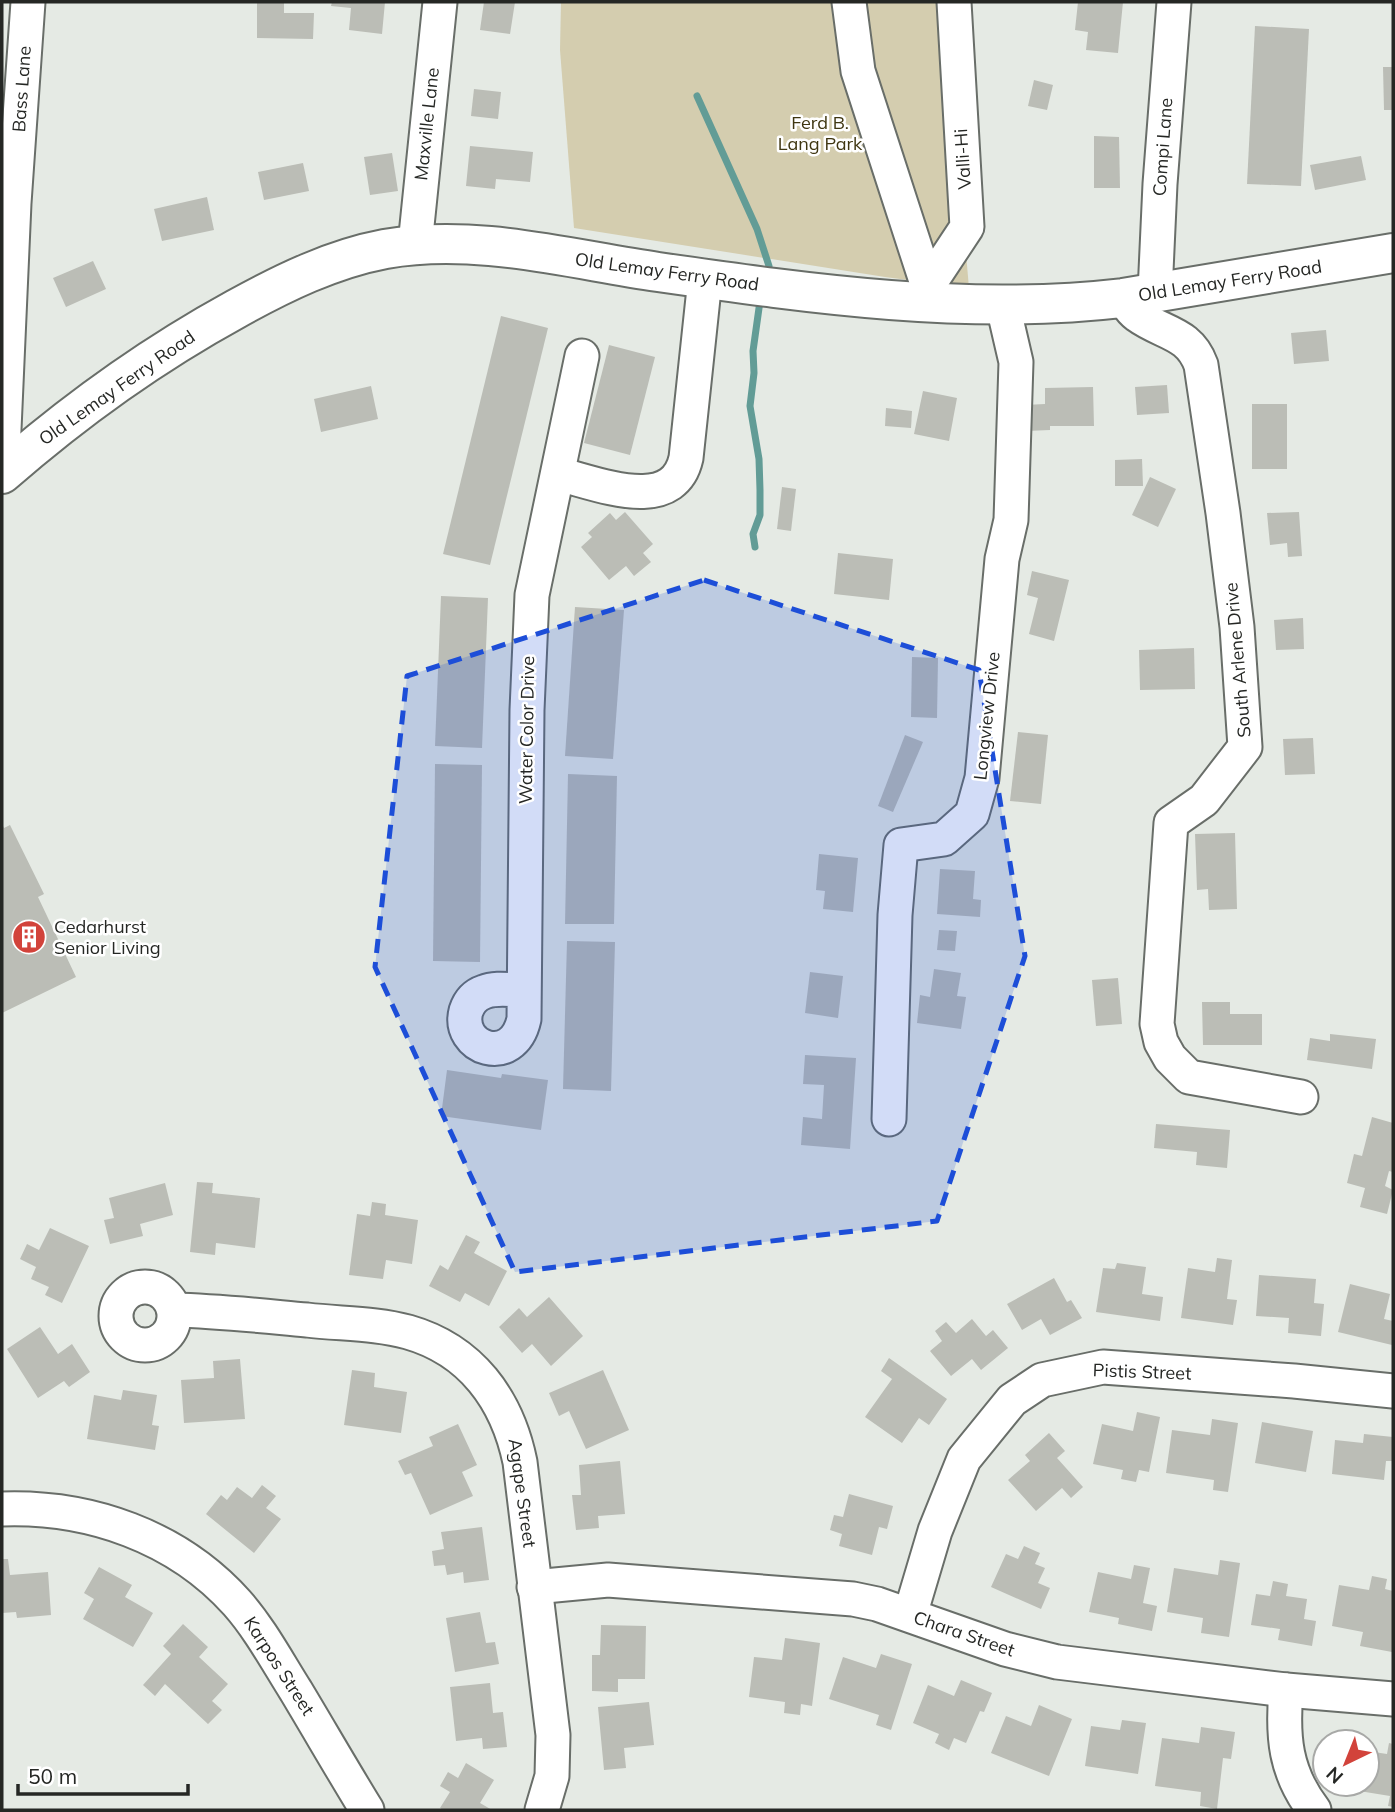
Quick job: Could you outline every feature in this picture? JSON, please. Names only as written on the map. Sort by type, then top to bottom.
[{"type":"main road","name":"Old Lemay Ferry Road","points":[[4,472],[100,395],[176,344],[287,282],[326,265],[370,252],[415,246],[480,245],[705,279],[867,298],[923,294],[1003,306],[1083,303],[1139,296],[1393,254]]},
{"type":"street","name":"Bass Lane","points":[[4,472],[8,202],[28,2]]},
{"type":"street","name":"Maxville Lane","points":[[415,246],[440,2]]},
{"type":"street","points":[[849,2],[858,71],[923,294]]},
{"type":"street","name":"Valli-Hi","points":[[923,294],[967,227],[954,2]]},
{"type":"street","name":"Compi Lane","points":[[1139,296],[1160,184],[1174,2]]},
{"type":"street","points":[[558,474],[638,491],[656,491],[676,479],[686,458],[705,279]]},
{"type":"street","name":"South Arlene Drive","points":[[1139,296],[1134,313],[1185,341],[1196,351],[1202,365],[1235,614],[1245,747],[1203,800],[1171,823],[1157,1024],[1161,1042],[1170,1058],[1189,1077],[1301,1097]]},
{"type":"street","name":"Longview Drive","points":[[889,1119],[895,915],[901,845],[944,839],[972,814],[982,778],[1002,559],[1011,520],[1016,362],[1003,306]]},
{"type":"street","name":"Water Color Drive","points":[[523,990],[527,710],[532,595],[582,356]]},
{"type":"street","name":"Agape Street","points":[[174,1310],[225,1312],[398,1330],[436,1344],[460,1358],[489,1387],[514,1433],[520,1462],[553,1749],[552,1776],[542,1810]]},
{"type":"street","name":"Pistis Street","points":[[910,1615],[935,1531],[964,1459],[1012,1400],[1042,1380],[1103,1367],[1393,1391]]},
{"type":"street","name":"Karpos Street","points":[[2,1509],[54,1510],[100,1519],[128,1528],[163,1545],[202,1570],[236,1602],[255,1625],[367,1810]]},
{"type":"street","name":"Chara Street","points":[[534,1587],[608,1580],[853,1599],[877,1604],[1005,1649],[1057,1662],[1286,1690],[1393,1699]]},
{"type":"street","points":[[1286,1690],[1284,1743],[1295,1778],[1314,1810]]},
{"type":"highlighted area","points":[[704,580],[979,670],[1025,956],[937,1221],[515,1272],[375,967],[407,676]]},
{"type":"green space","name":"Ferd B. Lang Park","points":[[561,2],[944,2],[969,288],[574,228],[560,50]]},
{"type":"building","points":[[257,2],[284,2],[284,13],[314,13],[313,39],[257,38]]},
{"type":"building","points":[[332,2],[385,2],[382,34],[349,30],[351,8],[331,6]]},
{"type":"building","points":[[484,2],[515,2],[510,34],[480,30]]},
{"type":"building","points":[[1078,2],[1123,2],[1118,53],[1086,50],[1088,32],[1075,30]]},
{"type":"building","points":[[1255,26],[1309,29],[1301,186],[1247,184]]},
{"type":"building","points":[[1383,67],[1393,67],[1393,110],[1384,110]]},
{"type":"building","points":[[1034,80],[1053,85],[1047,110],[1028,106]]},
{"type":"building","points":[[474,89],[501,92],[498,119],[471,116]]},
{"type":"building","points":[[1094,136],[1119,137],[1120,188],[1094,188]]},
{"type":"building","points":[[470,146],[533,152],[530,182],[496,179],[495,189],[466,186]]},
{"type":"building","points":[[392,153],[398,191],[370,195],[364,157]]},
{"type":"building","points":[[1361,156],[1366,180],[1315,190],[1310,165]]},
{"type":"building","points":[[303,163],[309,191],[264,200],[258,172]]},
{"type":"building","points":[[207,197],[214,230],[162,241],[154,209]]},
{"type":"building","points":[[93,261],[106,289],[66,307],[53,278]]},
{"type":"building","points":[[501,316],[548,328],[490,565],[443,554]]},
{"type":"building","points":[[1326,330],[1329,361],[1294,364],[1291,333]]},
{"type":"building","points":[[609,345],[655,357],[630,455],[584,443]]},
{"type":"building","points":[[1167,385],[1169,413],[1137,415],[1135,387]]},
{"type":"building","points":[[371,386],[378,419],[321,432],[314,399]]},
{"type":"building","points":[[1093,387],[1094,426],[1050,426],[1050,430],[1026,431],[1025,405],[1045,404],[1045,388]]},
{"type":"building","points":[[923,391],[957,398],[949,441],[914,434]]},
{"type":"building","points":[[1252,404],[1287,404],[1287,469],[1252,469]]},
{"type":"building","points":[[886,408],[912,411],[911,428],[885,426]]},
{"type":"building","points":[[1142,459],[1143,486],[1115,486],[1115,460]]},
{"type":"building","points":[[1150,477],[1176,489],[1158,527],[1132,515]]},
{"type":"building","points":[[782,487],[796,489],[791,531],[777,529]]},
{"type":"building","points":[[625,512],[653,544],[643,553],[651,562],[634,576],[626,566],[609,580],[581,547],[592,537],[588,533],[610,513],[616,520]]},
{"type":"building","points":[[1299,512],[1302,556],[1288,557],[1287,543],[1270,545],[1267,513]]},
{"type":"building","points":[[838,553],[893,559],[889,600],[834,594]]},
{"type":"building","points":[[1032,571],[1069,580],[1054,641],[1029,634],[1038,598],[1027,595]]},
{"type":"building","points":[[441,596],[488,598],[482,748],[435,746]]},
{"type":"building","points":[[575,607],[624,610],[613,759],[565,756]]},
{"type":"building","points":[[1303,618],[1304,649],[1276,650],[1274,620]]},
{"type":"building","points":[[1194,648],[1195,689],[1140,690],[1139,650]]},
{"type":"building","points":[[912,657],[938,658],[937,718],[911,717]]},
{"type":"building","points":[[1018,732],[1048,735],[1041,804],[1010,801]]},
{"type":"building","points":[[905,735],[923,742],[893,812],[878,806]]},
{"type":"building","points":[[1313,738],[1315,774],[1285,775],[1283,739]]},
{"type":"building","points":[[435,764],[482,765],[480,962],[433,961]]},
{"type":"building","points":[[568,774],[617,776],[614,924],[565,924]]},
{"type":"building","name":"Cedarhurst Senior Living","points":[[2,824],[4,828],[10,825],[44,894],[38,897],[76,977],[2,1013]]},
{"type":"building","points":[[1235,833],[1237,909],[1209,910],[1208,889],[1197,890],[1195,834]]},
{"type":"building","points":[[819,854],[858,858],[853,912],[823,909],[825,891],[816,890]]},
{"type":"building","points":[[940,869],[975,871],[973,899],[981,900],[980,917],[937,914]]},
{"type":"building","points":[[939,930],[957,931],[955,951],[937,950]]},
{"type":"building","points":[[567,941],[615,942],[611,1091],[563,1089]]},
{"type":"building","points":[[934,969],[961,973],[957,996],[966,997],[961,1029],[917,1023],[920,995],[930,997]]},
{"type":"building","points":[[810,972],[843,976],[838,1018],[805,1013]]},
{"type":"building","points":[[1118,978],[1122,1024],[1096,1026],[1092,980]]},
{"type":"building","points":[[1202,1002],[1230,1002],[1230,1014],[1262,1014],[1262,1045],[1203,1045]]},
{"type":"building","points":[[1330,1034],[1376,1039],[1372,1069],[1307,1060],[1310,1038],[1330,1041]]},
{"type":"building","points":[[805,1055],[856,1058],[850,1149],[801,1145],[803,1117],[822,1119],[824,1085],[803,1084]]},
{"type":"building","points":[[447,1070],[501,1078],[502,1074],[548,1080],[541,1130],[441,1116]]},
{"type":"building","points":[[1372,1117],[1393,1123],[1393,1172],[1389,1171],[1385,1186],[1393,1190],[1387,1214],[1360,1207],[1365,1188],[1347,1183],[1354,1154],[1362,1156]]},
{"type":"building","points":[[1156,1124],[1230,1130],[1227,1168],[1196,1165],[1197,1152],[1154,1148]]},
{"type":"building","points":[[197,1182],[213,1183],[212,1193],[260,1198],[255,1248],[216,1243],[215,1255],[190,1252]]},
{"type":"building","points":[[165,1183],[173,1215],[140,1224],[143,1236],[110,1244],[104,1220],[114,1218],[109,1198]]},
{"type":"building","points":[[372,1202],[386,1204],[385,1215],[418,1220],[412,1264],[386,1260],[383,1279],[349,1275],[357,1214],[370,1216]]},
{"type":"building","points":[[50,1228],[89,1246],[62,1303],[45,1295],[49,1287],[31,1279],[36,1267],[20,1259],[27,1244],[39,1250]]},
{"type":"building","points":[[466,1235],[480,1242],[474,1253],[507,1271],[489,1306],[465,1293],[460,1302],[429,1286],[440,1265],[448,1270]]},
{"type":"building","points":[[1217,1258],[1232,1260],[1227,1299],[1237,1300],[1233,1325],[1181,1318],[1188,1268],[1215,1272]]},
{"type":"building","points":[[1117,1263],[1146,1267],[1142,1294],[1163,1297],[1160,1321],[1096,1312],[1103,1268],[1115,1269]]},
{"type":"building","points":[[1259,1275],[1316,1279],[1314,1303],[1324,1304],[1321,1336],[1288,1333],[1289,1318],[1256,1316]]},
{"type":"building","points":[[1054,1278],[1067,1302],[1071,1300],[1082,1318],[1050,1335],[1041,1319],[1022,1330],[1007,1304]]},
{"type":"building","points":[[1350,1284],[1390,1294],[1384,1319],[1393,1321],[1392,1345],[1338,1332]]},
{"type":"building","points":[[549,1297],[583,1336],[551,1366],[532,1344],[522,1353],[499,1327],[519,1308],[527,1317]]},
{"type":"building","points":[[972,1319],[986,1336],[993,1330],[1008,1348],[981,1370],[972,1359],[951,1376],[930,1351],[942,1341],[935,1331],[946,1322],[956,1333]]},
{"type":"building","points":[[40,1327],[58,1354],[72,1344],[90,1372],[69,1387],[64,1381],[38,1398],[7,1349]]},
{"type":"building","points":[[889,1358],[947,1399],[929,1425],[919,1418],[902,1443],[865,1417],[892,1379],[881,1371]]},
{"type":"building","points":[[240,1359],[245,1419],[184,1423],[181,1380],[214,1378],[213,1361]]},
{"type":"building","points":[[352,1370],[375,1373],[374,1387],[407,1392],[401,1433],[344,1425]]},
{"type":"building","points":[[603,1370],[629,1430],[586,1449],[569,1411],[559,1416],[549,1393]]},
{"type":"building","points":[[123,1390],[157,1395],[152,1425],[159,1426],[155,1450],[87,1439],[94,1395],[121,1400]]},
{"type":"building","points":[[1137,1412],[1160,1417],[1149,1472],[1139,1470],[1136,1482],[1121,1479],[1123,1470],[1093,1464],[1102,1424],[1133,1431]]},
{"type":"building","points":[[1212,1419],[1238,1423],[1228,1492],[1213,1490],[1214,1480],[1166,1473],[1172,1430],[1210,1435]]},
{"type":"building","points":[[1262,1422],[1313,1431],[1306,1472],[1255,1463]]},
{"type":"building","points":[[458,1424],[477,1465],[462,1472],[473,1496],[430,1515],[411,1473],[405,1475],[398,1461],[433,1446],[429,1437]]},
{"type":"building","points":[[1049,1433],[1065,1451],[1057,1458],[1083,1487],[1071,1498],[1062,1488],[1036,1511],[1008,1480],[1030,1461],[1025,1455]]},
{"type":"building","points":[[1364,1434],[1393,1437],[1393,1461],[1386,1461],[1384,1480],[1332,1474],[1335,1440],[1363,1443]]},
{"type":"building","points":[[620,1461],[625,1514],[598,1516],[599,1528],[576,1530],[572,1495],[581,1495],[579,1465]]},
{"type":"building","points":[[262,1485],[276,1496],[266,1508],[281,1519],[254,1553],[206,1514],[221,1495],[227,1500],[237,1487],[252,1498]]},
{"type":"building","points":[[849,1494],[893,1506],[887,1529],[879,1527],[872,1555],[839,1546],[842,1534],[830,1530],[834,1515],[843,1517]]},
{"type":"building","points":[[482,1527],[489,1580],[464,1583],[463,1572],[447,1575],[445,1565],[434,1566],[432,1551],[444,1549],[441,1532]]},
{"type":"building","points":[[1024,1546],[1040,1553],[1035,1564],[1045,1568],[1038,1583],[1050,1588],[1041,1609],[991,1587],[1006,1554],[1018,1559]]},
{"type":"building","points":[[2,1559],[8,1559],[10,1575],[48,1572],[51,1615],[17,1618],[16,1612],[2,1613]]},
{"type":"building","points":[[1220,1560],[1240,1563],[1229,1637],[1201,1633],[1203,1618],[1167,1612],[1174,1568],[1218,1575]]},
{"type":"building","points":[[1134,1565],[1150,1568],[1143,1603],[1157,1606],[1152,1631],[1118,1624],[1119,1618],[1089,1612],[1098,1572],[1131,1579]]},
{"type":"building","points":[[99,1567],[132,1585],[125,1597],[153,1613],[133,1647],[83,1619],[94,1599],[84,1593]]},
{"type":"building","points":[[1372,1576],[1387,1579],[1385,1589],[1393,1591],[1392,1652],[1360,1646],[1363,1632],[1332,1626],[1339,1585],[1369,1590]]},
{"type":"building","points":[[1273,1581],[1288,1584],[1286,1596],[1307,1599],[1304,1619],[1316,1621],[1312,1646],[1278,1640],[1280,1629],[1251,1625],[1256,1594],[1270,1596]]},
{"type":"building","points":[[480,1612],[486,1643],[495,1642],[499,1664],[455,1672],[446,1618]]},
{"type":"building","points":[[183,1624],[208,1647],[199,1657],[228,1684],[212,1701],[222,1710],[208,1724],[165,1684],[155,1696],[143,1685],[171,1654],[163,1646]]},
{"type":"building","points":[[601,1625],[646,1626],[645,1679],[618,1679],[618,1692],[592,1691],[592,1655],[600,1655]]},
{"type":"building","points":[[785,1638],[820,1643],[812,1706],[801,1704],[800,1715],[784,1713],[785,1702],[749,1697],[754,1657],[782,1660]]},
{"type":"building","points":[[881,1654],[912,1664],[891,1730],[876,1725],[879,1715],[829,1699],[843,1657],[876,1668]]},
{"type":"building","points":[[961,1680],[992,1693],[984,1712],[980,1711],[966,1743],[954,1738],[949,1750],[935,1743],[939,1734],[913,1723],[928,1685],[954,1696]]},
{"type":"building","points":[[490,1683],[493,1713],[503,1712],[507,1747],[483,1749],[482,1738],[456,1741],[450,1687]]},
{"type":"building","points":[[649,1702],[654,1745],[624,1748],[626,1768],[604,1770],[598,1707]]},
{"type":"building","points":[[1039,1705],[1072,1719],[1049,1776],[991,1753],[1006,1716],[1031,1726]]},
{"type":"building","points":[[1122,1720],[1146,1723],[1138,1774],[1085,1766],[1091,1726],[1120,1730]]},
{"type":"building","points":[[1201,1727],[1235,1732],[1231,1759],[1223,1758],[1217,1809],[1200,1806],[1201,1792],[1155,1786],[1162,1738],[1199,1743]]},
{"type":"building","points":[[1389,1743],[1393,1744],[1393,1807],[1388,1806],[1390,1796],[1381,1795],[1381,1753],[1387,1754]]},
{"type":"building","points":[[466,1763],[494,1780],[480,1803],[492,1810],[440,1808],[450,1792],[440,1786],[448,1772],[458,1778]]},
{"type":"waterway","points":[[697,96],[757,229],[769,266]]},
{"type":"waterway","points":[[755,547],[753,534],[760,515],[759,459],[750,406],[754,373],[753,351],[760,301]]},
{"type":"place","name":"Cedarhurst Senior Living","points":[[29,937]]}]
